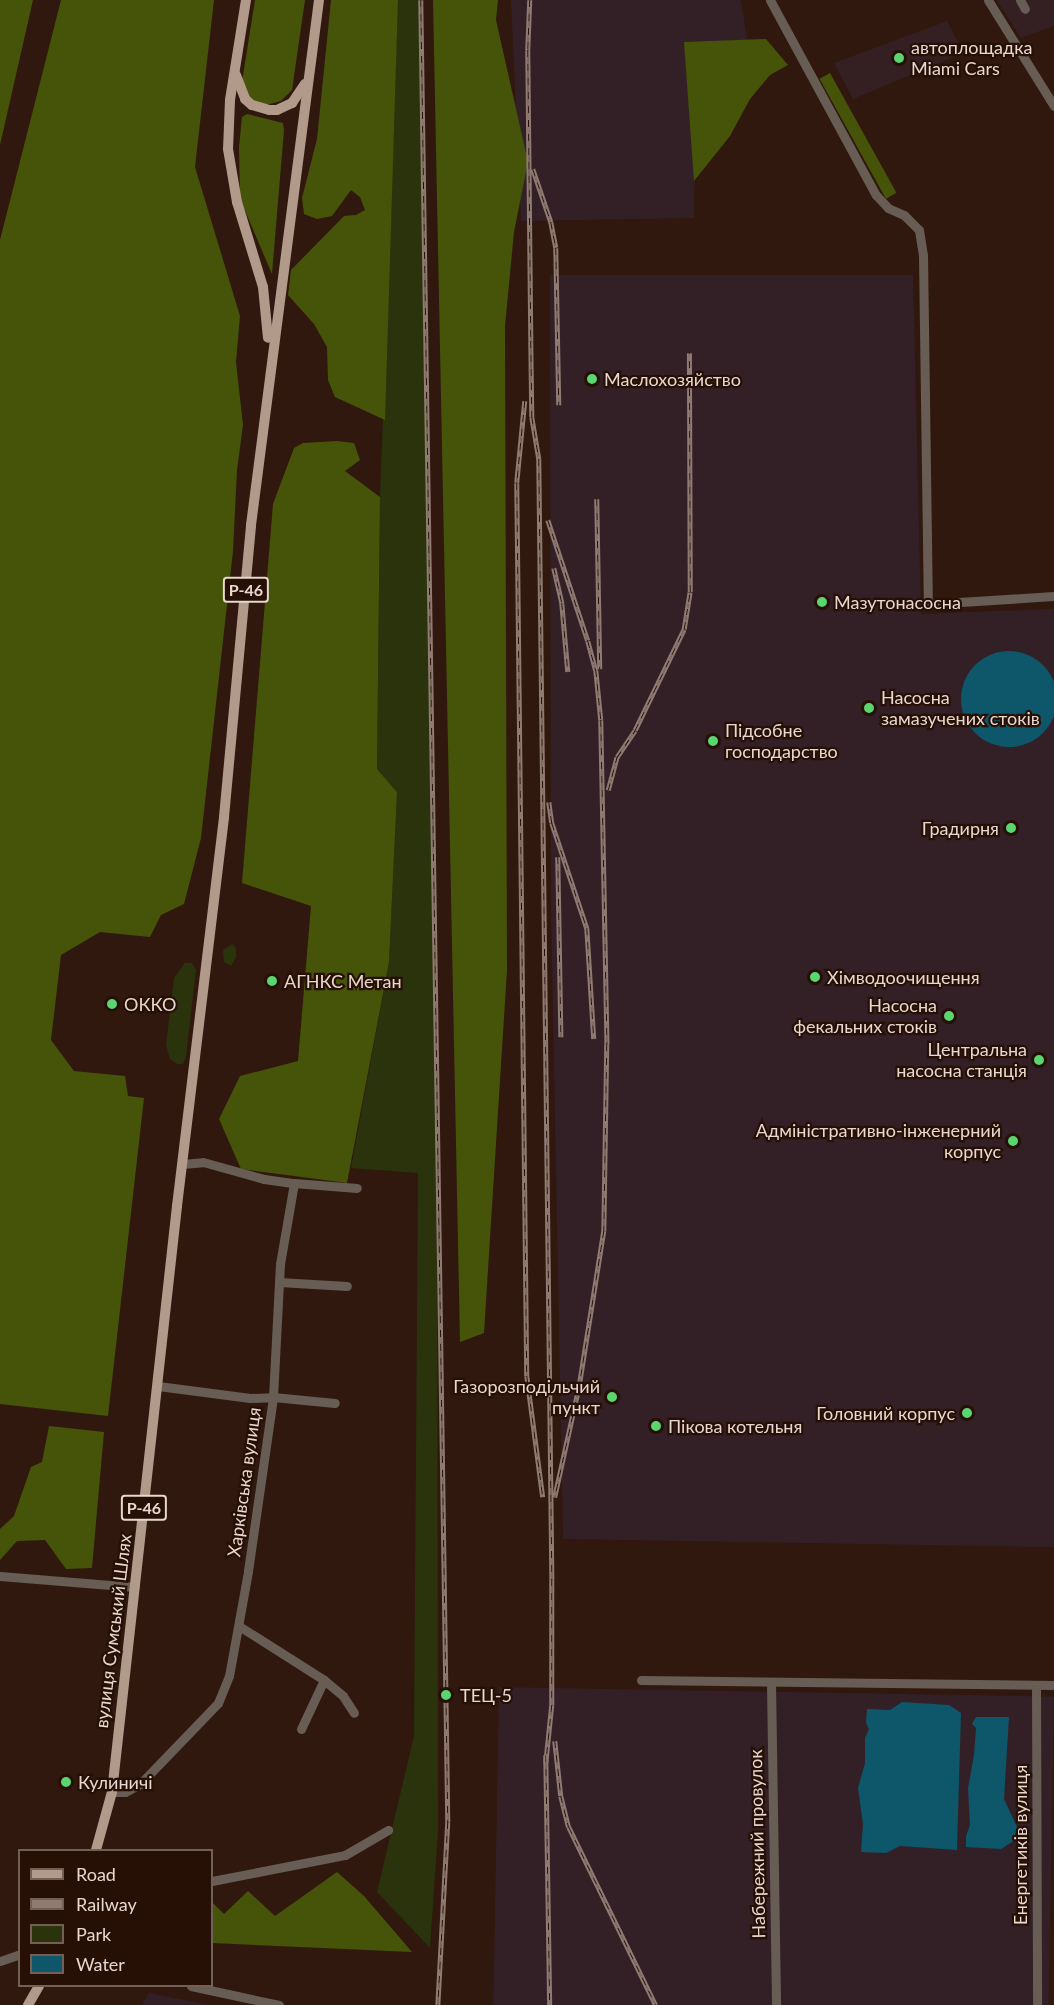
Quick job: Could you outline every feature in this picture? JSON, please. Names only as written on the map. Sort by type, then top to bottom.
[{"type":"main road","name":"Р-46","points":[[246,0],[235,63],[229,127],[230,163],[237,202],[263,287],[270,364]]},
{"type":"main road","name":"Р-46","points":[[182,1164],[227,794],[251,525],[270,364],[319,0]]},
{"type":"main road","points":[[235,63],[238,84],[245,99],[252,105],[269,110],[285,108],[297,98],[310,69]]},
{"type":"main road","name":"вулиця Сумський Шлях","points":[[97,1849],[112,1792],[182,1164]]},
{"type":"main road","points":[[28,2005],[38,1987]]},
{"type":"street","points":[[770,0],[876,195],[888,208],[904,215],[919,230],[923,255],[928,604],[1054,596]]},
{"type":"street","points":[[988,0],[1054,106]]},
{"type":"street","points":[[1020,0],[1025,9]]},
{"type":"street","points":[[182,1164],[202,1162],[264,1179],[357,1188]]},
{"type":"street","name":"Харківська вулиця","points":[[112,1792],[125,1792],[140,1785],[218,1703],[229,1676],[239,1626],[273,1397],[279,1282],[294,1183]]},
{"type":"street","points":[[279,1282],[347,1286]]},
{"type":"street","points":[[158,1386],[203,1390],[250,1398],[273,1397],[335,1403]]},
{"type":"street","points":[[0,1576],[135,1587]]},
{"type":"street","points":[[239,1626],[324,1680],[343,1696],[354,1713]]},
{"type":"street","points":[[301,1730],[324,1680]]},
{"type":"street","points":[[640,1680],[1054,1685]]},
{"type":"street","name":"Набережний провулок","points":[[771,1683],[776,2005]]},
{"type":"street","name":"Енергетиків вулиця","points":[[1036,1685],[1036,2005]]},
{"type":"street","points":[[213,1881],[345,1855],[388,1830]]},
{"type":"street","points":[[0,1961],[18,1955]]},
{"type":"street","points":[[195,1987],[279,2005]]},
{"type":"shaded area","points":[[511,0],[741,0],[747,40],[696,42],[694,218],[521,221]]},
{"type":"shaded area","points":[[997,0],[1054,0],[1054,26],[1021,38]]},
{"type":"shaded area","name":"автоплощадка Miami Cars","points":[[947,21],[963,53],[853,99],[834,63]]},
{"type":"shaded area","points":[[550,275],[913,275],[921,614],[1054,609],[1054,1547],[563,1539],[551,906]]},
{"type":"shaded area","points":[[499,1687],[1054,1697],[1049,2005],[493,2005]]},
{"type":"shaded area","points":[[149,1993],[209,2005],[142,2005]]},
{"type":"green space","points":[[0,0],[33,0],[0,145]]},
{"type":"green space","points":[[61,0],[214,0],[195,167],[240,316],[236,362],[243,425],[237,470],[233,551],[201,838],[184,904],[161,915],[150,937],[100,932],[61,955],[51,1040],[74,1071],[125,1076],[128,1096],[144,1098],[108,1416],[0,1404],[0,240]]},
{"type":"green space","points":[[255,0],[305,0],[292,90],[281,101],[266,105],[249,99],[242,82]]},
{"type":"green space","points":[[331,0],[398,0],[385,420],[335,397],[328,380],[327,347],[314,324],[288,295],[291,270],[344,216],[356,215],[365,210],[360,197],[351,190],[332,216],[317,219],[304,214],[302,198],[317,139]]},
{"type":"green space","points":[[398,0],[421,0],[437,1085],[438,1830],[430,1948],[377,1892],[414,1736],[418,1173],[351,1168],[389,962],[397,792],[377,769],[380,497]]},
{"type":"green space","points":[[433,0],[498,0],[496,20],[528,162],[514,232],[505,326],[507,970],[484,1333],[460,1342]]},
{"type":"green space","points":[[766,39],[788,65],[770,75],[750,99],[730,136],[694,181],[684,42]]},
{"type":"green space","points":[[830,73],[896,193],[886,199],[820,79]]},
{"type":"green space","points":[[247,114],[283,123],[272,274],[240,199],[239,147],[242,117]]},
{"type":"green space","points":[[337,441],[354,443],[360,460],[345,471],[380,497],[377,769],[397,792],[389,962],[347,1183],[241,1169],[219,1119],[240,1076],[298,1061],[311,906],[242,883],[273,504],[294,448],[303,443]]},
{"type":"green space","points":[[233,944],[236,948],[236,957],[231,966],[224,962],[223,950]]},
{"type":"green space","points":[[185,963],[192,963],[196,969],[186,1056],[183,1064],[177,1064],[170,1059],[166,1045],[174,978]]},
{"type":"green space","points":[[49,1426],[104,1432],[92,1568],[66,1569],[45,1540],[17,1541],[0,1560],[0,1529],[14,1516],[31,1467],[42,1462]]},
{"type":"green space","points":[[337,1872],[364,1896],[412,1952],[213,1943],[213,1903],[224,1914],[248,1891],[275,1916]]},
{"type":"water","points":[[1000,652],[1018,652],[1036,659],[1049,672],[1053,681],[1055,711],[1049,726],[1036,739],[1018,746],[1000,746],[982,739],[969,726],[962,708],[962,690],[969,672],[982,659]]},
{"type":"water","points":[[902,1702],[949,1705],[961,1713],[957,1850],[900,1846],[886,1853],[861,1852],[863,1824],[858,1788],[865,1763],[865,1738],[869,1729],[866,1723],[867,1709],[890,1710]]},
{"type":"water","points":[[976,1717],[1009,1717],[1004,1799],[1018,1829],[1012,1842],[1001,1849],[966,1847],[966,1836],[970,1825],[968,1788],[976,1728],[972,1724]]},
{"type":"railway","points":[[421,0],[448,1822],[438,2005]]},
{"type":"railway","points":[[530,0],[528,50],[532,417],[539,459],[552,1579],[552,1705],[546,1763]]},
{"type":"railway","points":[[533,169],[551,222],[556,248],[559,405]]},
{"type":"railway","points":[[608,790],[617,757],[635,730],[684,629],[690,592],[689,353]]},
{"type":"railway","points":[[525,401],[517,483],[527,1376],[543,1497]]},
{"type":"railway","points":[[597,499],[600,669]]},
{"type":"railway","points":[[548,520],[596,670],[601,720],[607,1044],[604,1231],[579,1388],[555,1497]]},
{"type":"railway","points":[[554,568],[562,603],[568,672]]},
{"type":"railway","points":[[549,802],[552,823],[587,928],[594,1039]]},
{"type":"railway","points":[[558,857],[561,1037]]},
{"type":"railway","points":[[555,1741],[561,1796],[569,1827],[656,2005]]},
{"type":"railway","points":[[546,1755],[550,2005]]},
{"type":"place","name":"автоплощадка Miami Cars","points":[[899,58]]},
{"type":"place","name":"Маслохозяйство","points":[[592,379]]},
{"type":"place","name":"Мазутонасосна","points":[[822,602]]},
{"type":"place","name":"Насосна замазучених стоків","points":[[869,708]]},
{"type":"place","name":"Підсобне господарство","points":[[713,741]]},
{"type":"place","name":"Градирня","points":[[1011,828]]},
{"type":"place","name":"Хімводоочищення","points":[[815,977]]},
{"type":"place","name":"АГНКС Метан","points":[[272,981]]},
{"type":"place","name":"ОККО","points":[[112,1004]]},
{"type":"place","name":"Насосна фекальних стоків","points":[[949,1016]]},
{"type":"place","name":"Центральна насосна станція","points":[[1039,1060]]},
{"type":"place","name":"Адміністративно-інженерний корпус","points":[[1013,1141]]},
{"type":"place","name":"Газорозподільчий пункт","points":[[612,1397]]},
{"type":"place","name":"Головний корпус","points":[[967,1413]]},
{"type":"place","name":"Пікова котельня","points":[[656,1426]]},
{"type":"place","name":"ТЕЦ-5","points":[[446,1695]]},
{"type":"place","name":"Кулиничі","points":[[66,1782]]}]
